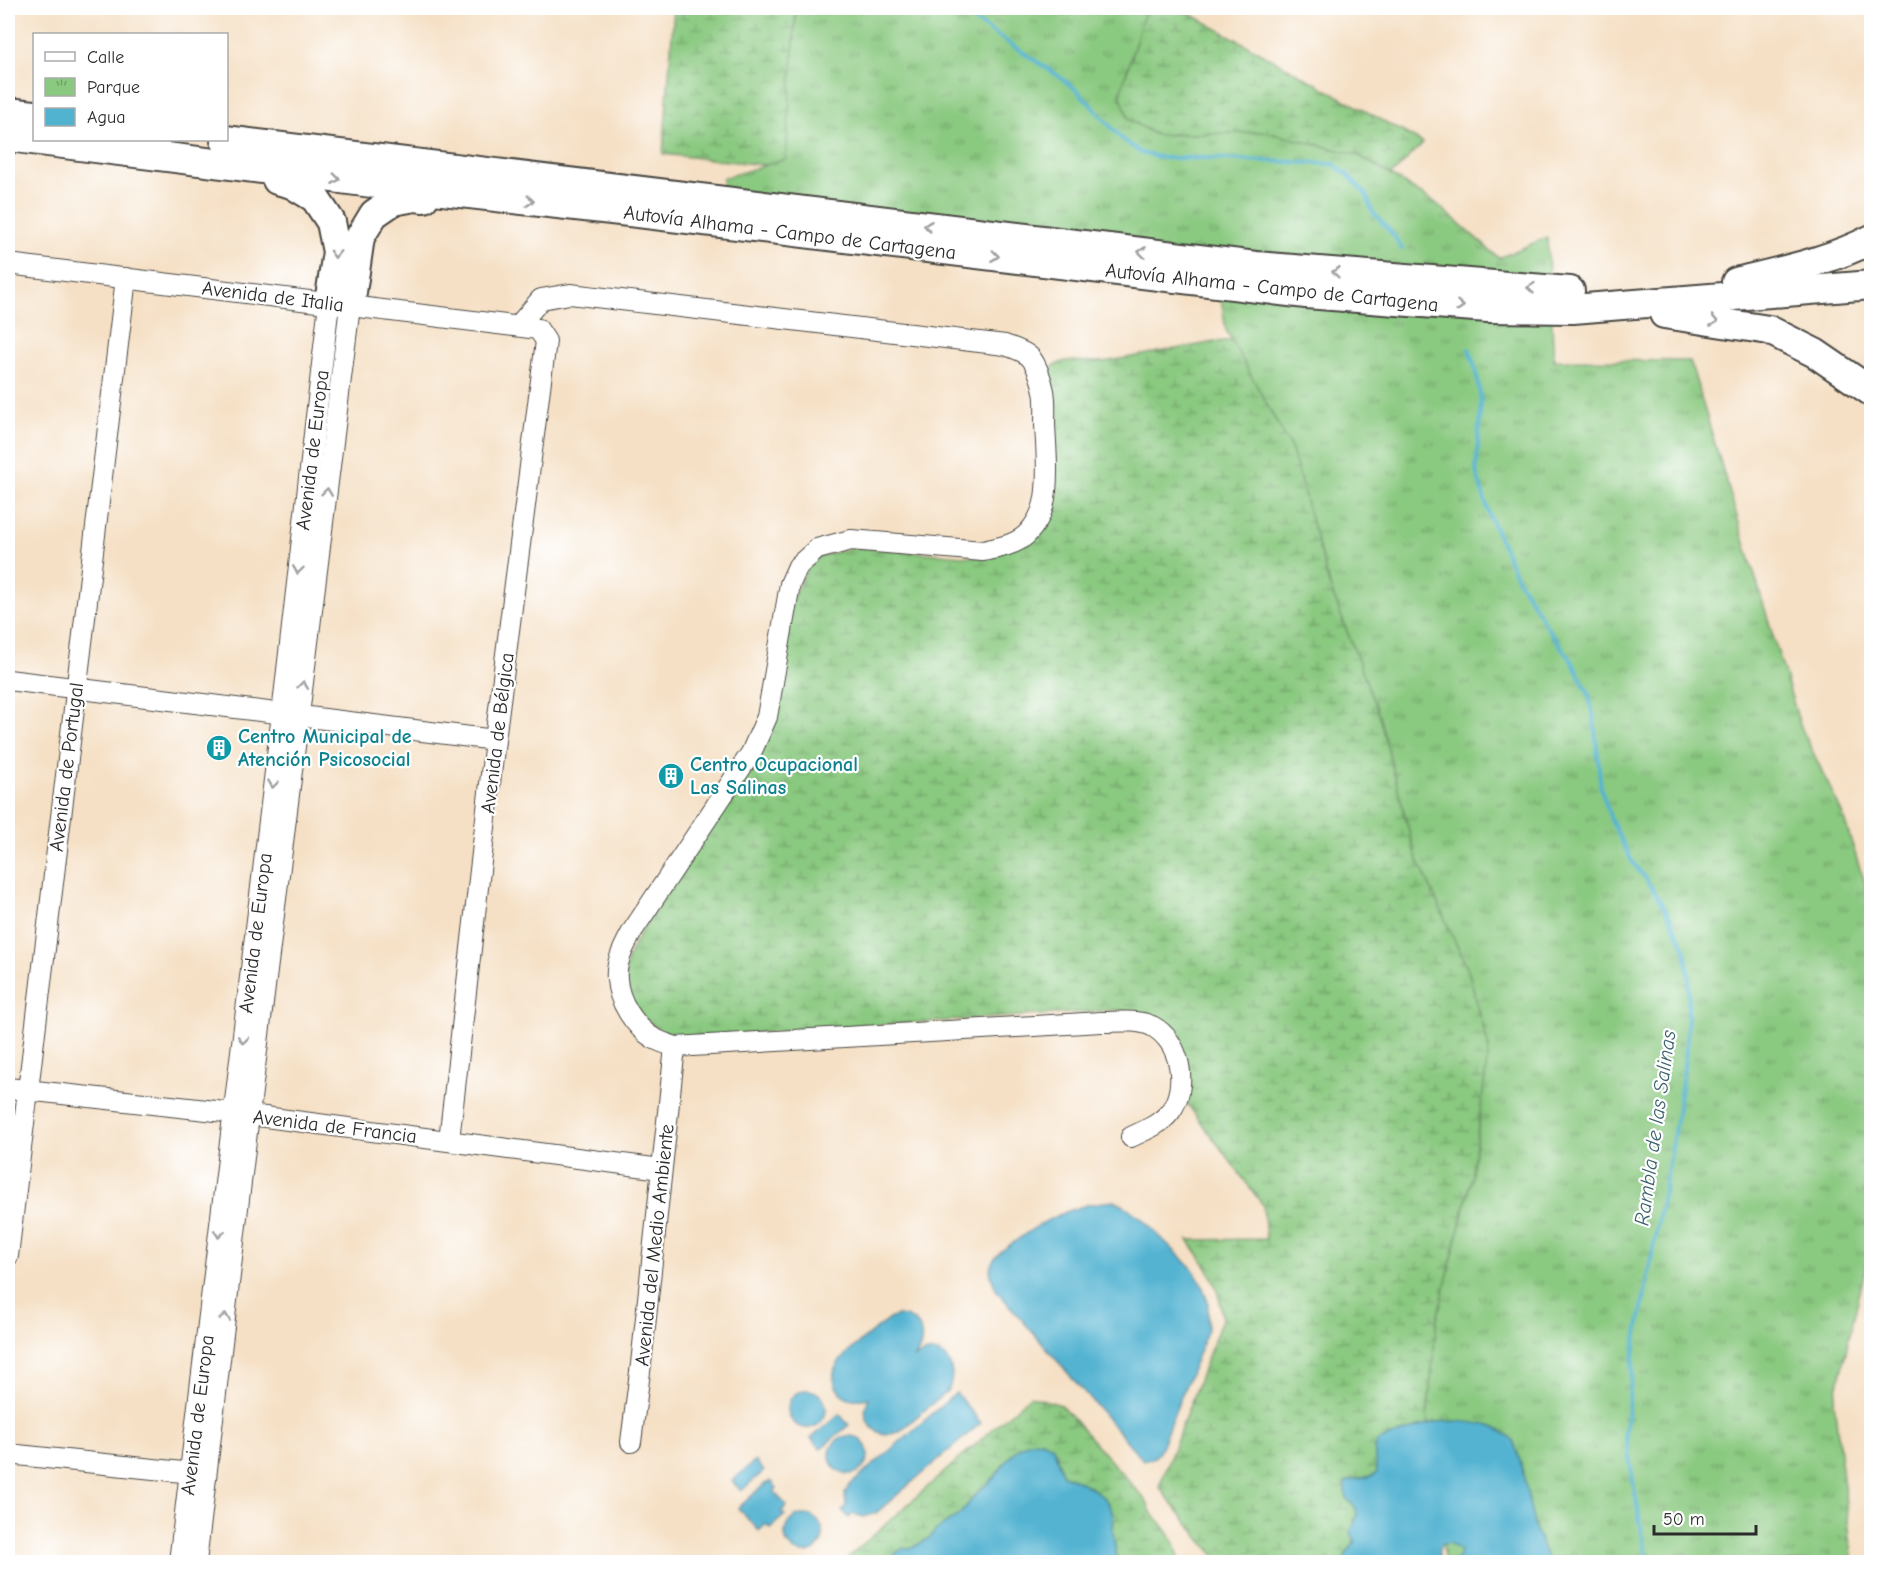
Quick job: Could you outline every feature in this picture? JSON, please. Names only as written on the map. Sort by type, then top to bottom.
[{"type":"highway","points":[[8,112],[33,115]]},
{"type":"highway","name":"Autovía Alhama - Campo de Cartagena","points":[[8,137],[33,140]]},
{"type":"highway","name":"Autovía Alhama - Campo de Cartagena","points":[[228,140],[1256,266],[1567,291],[1736,282]]},
{"type":"highway","name":"Autovía Alhama - Campo de Cartagena","points":[[42,141],[1306,294],[1488,308],[1573,309]]},
{"type":"highway","points":[[76,145],[90,156],[268,177],[292,184],[315,198],[331,222],[337,252],[340,304]]},
{"type":"highway","points":[[340,304],[360,237],[374,214],[393,201],[415,197],[462,201],[476,195]]},
{"type":"highway","points":[[1736,282],[1857,247],[1872,239]]},
{"type":"highway","points":[[1736,282],[1872,269]]},
{"type":"highway","points":[[1573,309],[1872,285]]},
{"type":"highway","points":[[1573,309],[1586,315],[1661,313],[1769,330],[1815,353],[1872,392]]},
{"type":"street","name":"Avenida de Italia","points":[[8,264],[528,327]]},
{"type":"street","name":"Avenida de Portugal","points":[[8,1256],[126,278]]},
{"type":"street","points":[[528,327],[541,299],[570,294],[993,344],[1016,349],[1030,357],[1038,371],[1044,392],[1047,482],[1041,513],[1028,534],[998,548],[984,550],[851,540],[817,549],[798,566],[790,584],[767,717],[751,753],[633,930],[619,963],[616,980],[623,1003],[637,1023],[653,1038],[675,1047],[1101,1022],[1140,1022],[1153,1027],[1166,1038],[1178,1059],[1179,1098],[1157,1125],[1131,1137]]},
{"type":"street","name":"Avenida de Europa","points":[[196,1563],[199,1473],[340,304]]},
{"type":"street","name":"Avenida de Bélgica","points":[[449,1140],[495,740],[546,341],[528,327]]},
{"type":"street","points":[[8,680],[495,740]]},
{"type":"street","name":"Avenida del Medio Ambiente","points":[[631,1442],[675,1047]]},
{"type":"street","name":"Avenida de Francia","points":[[8,1088],[241,1114],[661,1169]]},
{"type":"street","points":[[8,1454],[199,1473]]},
{"type":"street","name":"Avenida de Europa","points":[[179,1563],[199,1473]]},
{"type":"green space","points":[[674,8],[1180,8],[1423,143],[1399,168],[1377,186],[1025,193],[663,154]]},
{"type":"green space","points":[[796,8],[1146,8],[1120,94],[1129,120],[1156,135],[1266,132],[1358,155],[1436,203],[1499,258],[1547,237],[1554,360],[1690,361],[1800,725],[1842,813],[1871,902],[1871,1245],[1834,1402],[1853,1562],[1445,1562],[1427,1417],[1437,1319],[1471,1180],[1489,1048],[1468,970],[1414,851],[1379,715],[1329,584],[1292,450],[1226,330],[1215,259],[720,198],[723,178],[786,159]]},
{"type":"green space","points":[[1255,338],[1584,495],[1434,1422],[1378,1441],[1375,1453],[1378,1473],[1367,1479],[1359,1478],[1355,1541],[1345,1556],[1345,1562],[1221,1562],[1159,1487],[1222,1319],[1216,1286],[1188,1240],[1266,1239],[1263,1205],[1186,1102],[1189,1077],[1140,1014],[1117,1010],[673,1038],[655,1028],[639,1012],[628,994],[625,973],[627,962],[640,933],[765,745],[793,596],[809,566],[819,557],[855,547],[988,558],[1047,521],[1055,506],[1047,372],[1055,365],[1066,361],[1104,362],[1215,342]]},
{"type":"green space","points":[[1030,1396],[1061,1405],[1148,1503],[1151,1512],[1173,1541],[1179,1562],[1116,1562],[1113,1517],[1110,1507],[1106,1500],[1093,1489],[1062,1474],[1053,1446],[1006,1461],[995,1477],[977,1493],[960,1514],[935,1531],[930,1538],[914,1547],[902,1549],[885,1562],[843,1562]]},
{"type":"water","points":[[1114,1201],[1140,1217],[1193,1269],[1208,1302],[1208,1329],[1159,1452],[1153,1459],[1143,1460],[997,1291],[990,1271],[998,1254],[1039,1225],[1075,1208]]},
{"type":"water","points":[[896,1316],[912,1320],[920,1330],[921,1344],[914,1359],[927,1352],[941,1355],[950,1364],[952,1378],[947,1391],[900,1431],[884,1434],[871,1427],[867,1421],[866,1406],[869,1398],[846,1397],[837,1388],[834,1375],[835,1368],[846,1354],[883,1323]]},
{"type":"water","points":[[807,1390],[814,1391],[820,1396],[825,1402],[825,1416],[820,1422],[814,1427],[807,1428],[800,1427],[794,1422],[789,1416],[788,1409],[789,1402],[794,1396],[800,1391]]},
{"type":"water","points":[[956,1393],[981,1423],[876,1513],[864,1517],[853,1514],[849,1518],[842,1510],[846,1506],[845,1493],[849,1486]]},
{"type":"water","points":[[839,1414],[849,1425],[820,1449],[811,1438]]},
{"type":"water","points":[[1455,1421],[1492,1427],[1505,1434],[1515,1445],[1535,1529],[1549,1562],[1453,1562],[1458,1558],[1460,1550],[1449,1543],[1440,1547],[1439,1556],[1442,1562],[1345,1562],[1345,1556],[1355,1541],[1351,1532],[1357,1515],[1356,1508],[1346,1495],[1345,1483],[1377,1473],[1375,1453],[1378,1441],[1434,1422]]},
{"type":"water","points":[[849,1436],[856,1437],[862,1442],[867,1448],[867,1462],[862,1468],[856,1473],[849,1474],[842,1473],[836,1468],[831,1462],[830,1455],[831,1448],[836,1442],[842,1437]]},
{"type":"water","points":[[1041,1441],[1053,1446],[1062,1474],[1093,1489],[1106,1500],[1113,1517],[1116,1562],[885,1562],[902,1549],[914,1547],[929,1538],[935,1531],[960,1514],[977,1493],[995,1477],[1017,1449],[1029,1442]]},
{"type":"water","points":[[755,1461],[764,1471],[741,1491],[732,1481]]},
{"type":"water","points":[[771,1481],[777,1488],[774,1492],[787,1506],[781,1512],[785,1515],[770,1528],[766,1524],[759,1531],[738,1508]]},
{"type":"water","points":[[804,1515],[811,1516],[817,1521],[822,1527],[822,1541],[817,1547],[811,1552],[804,1553],[797,1552],[791,1547],[786,1541],[785,1534],[786,1527],[791,1521],[797,1516]]},
{"type":"waterway","name":"Rambla de las Salinas","points":[[956,8],[1078,91],[1121,138],[1141,153],[1164,158],[1334,164],[1349,176],[1367,196],[1372,211],[1402,249]]},
{"type":"waterway","name":"Rambla de las Salinas","points":[[1469,349],[1481,400],[1476,471],[1490,517],[1516,576],[1549,630],[1571,660],[1588,692],[1594,719],[1601,789],[1611,820],[1633,863],[1651,886],[1669,916],[1685,949],[1689,978],[1687,1042],[1671,1153],[1635,1345],[1625,1433],[1648,1562]]},
{"type":"place","name":"Centro Municipal de Atención Psicosocial","points":[[219,748]]},
{"type":"place","name":"Centro Ocupacional Las Salinas","points":[[671,776]]}]
